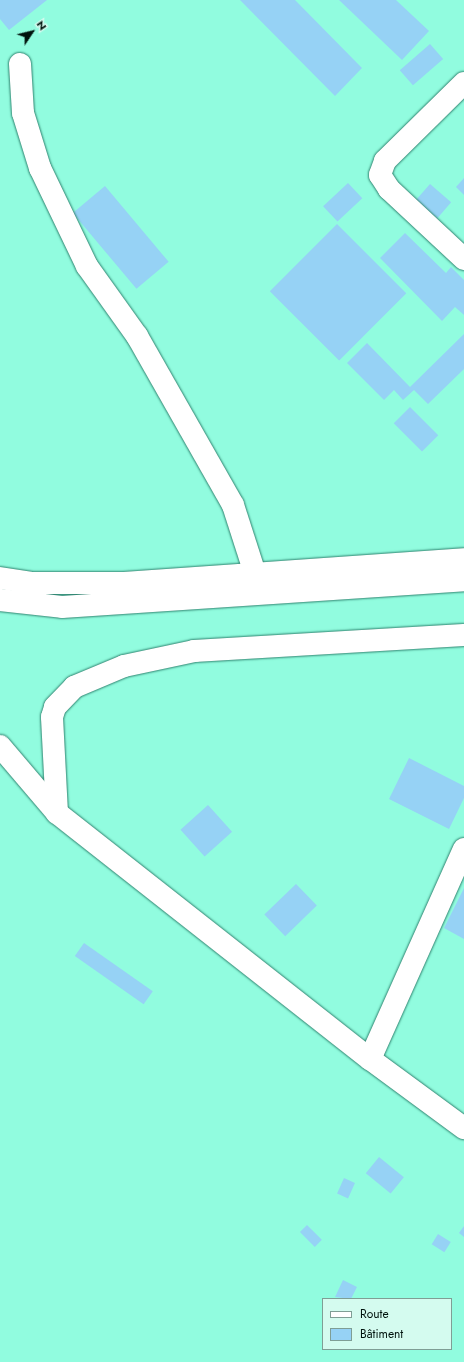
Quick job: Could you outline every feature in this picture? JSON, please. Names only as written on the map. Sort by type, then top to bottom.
[{"type":"main road","points":[[20,64],[23,113],[40,168],[86,266],[137,336],[233,505],[261,594]]},
{"type":"main road","points":[[464,83],[385,160],[380,175],[388,189],[464,259]]},
{"type":"main road","points":[[0,578],[30,583],[84,584],[464,559]]},
{"type":"main road","points":[[0,600],[62,607],[464,580]]},
{"type":"main road","points":[[57,813],[52,717],[55,708],[74,687],[124,666],[194,651],[464,635]]},
{"type":"main road","points":[[0,746],[57,813],[370,1059],[464,1128]]},
{"type":"main road","points":[[0,761],[24,774]]},
{"type":"main road","points":[[370,1059],[464,848]]},
{"type":"building","points":[[0,0],[47,0],[9,30],[0,19]]},
{"type":"building","points":[[240,0],[295,0],[362,68],[335,96]]},
{"type":"building","points":[[339,0],[396,0],[429,31],[402,60]]},
{"type":"building","points":[[430,44],[443,59],[413,85],[400,70]]},
{"type":"building","points":[[464,178],[464,195],[456,187]]},
{"type":"building","points":[[348,183],[362,198],[337,222],[323,206]]},
{"type":"building","points":[[430,184],[451,202],[437,218],[416,200]]},
{"type":"building","points":[[105,186],[169,262],[136,289],[73,213]]},
{"type":"building","points":[[337,224],[406,293],[339,360],[270,291]]},
{"type":"building","points":[[405,233],[446,273],[451,267],[464,280],[464,315],[455,307],[442,321],[380,258]]},
{"type":"building","points":[[464,334],[464,369],[428,404],[414,390],[403,400],[394,390],[384,400],[347,363],[367,343],[410,387]]},
{"type":"building","points":[[410,407],[438,435],[422,452],[394,423]]},
{"type":"building","points":[[409,758],[464,786],[464,798],[449,829],[389,799]]},
{"type":"building","points":[[208,805],[232,832],[205,857],[181,830]]},
{"type":"building","points":[[296,884],[317,906],[285,936],[264,915]]},
{"type":"building","points":[[464,888],[464,939],[444,928]]},
{"type":"building","points":[[84,943],[153,991],[144,1004],[75,956]]},
{"type":"building","points":[[379,1157],[404,1177],[391,1193],[366,1173]]},
{"type":"building","points":[[344,1178],[355,1183],[348,1198],[337,1194]]},
{"type":"building","points":[[307,1225],[322,1240],[315,1247],[300,1232]]},
{"type":"building","points":[[464,1226],[464,1237],[459,1233]]},
{"type":"building","points":[[438,1234],[451,1242],[444,1252],[432,1244]]},
{"type":"building","points":[[343,1280],[357,1287],[352,1298],[335,1297]]}]
